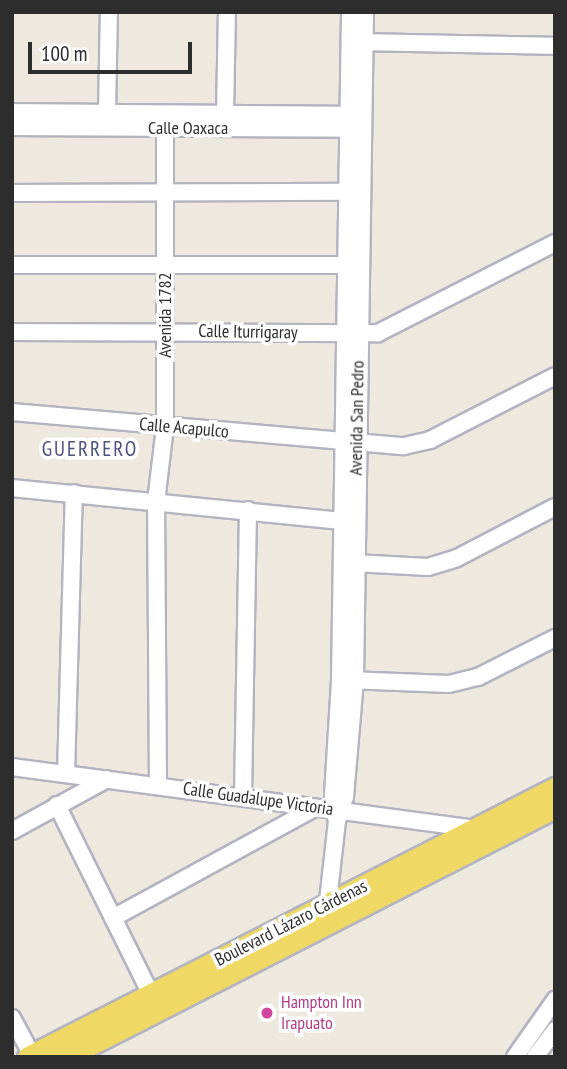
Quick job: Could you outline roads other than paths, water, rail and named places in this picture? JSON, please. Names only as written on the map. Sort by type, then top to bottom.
[{"type":"main road","name":"Boulevard Lázaro Cárdenas","points":[[30,1056],[555,788]]},
{"type":"main road","name":"Boulevard Lázaro Cárdenas","points":[[66,1057],[555,807]]},
{"type":"street","points":[[107,112],[109,12]]},
{"type":"street","points":[[225,113],[227,12]]},
{"type":"street","name":"Avenida San Pedro","points":[[349,12],[357,42]]},
{"type":"street","name":"Avenida San Pedro","points":[[325,926],[337,814],[354,563],[350,443],[351,334],[357,42],[365,12]]},
{"type":"street","points":[[357,42],[555,46]]},
{"type":"street","name":"Calle Oaxaca","points":[[12,112],[107,112],[126,120],[165,127],[356,122]]},
{"type":"street","name":"Calle Oaxaca","points":[[12,128],[225,113],[356,122]]},
{"type":"street","name":"Avenida San Pedro","points":[[351,334],[345,265],[347,192],[356,122]]},
{"type":"street","name":"Avenida 1782","points":[[158,785],[156,502],[165,426],[165,127]]},
{"type":"street","points":[[12,193],[347,192]]},
{"type":"street","name":"Calle Iturrigaray","points":[[12,332],[351,334],[396,326],[555,243]]},
{"type":"street","points":[[12,265],[345,265]]},
{"type":"street","name":"Calle Acapulco","points":[[12,412],[404,446],[430,440],[555,376]]},
{"type":"street","name":"Avenida San Pedro","points":[[347,680],[341,521],[350,443]]},
{"type":"street","points":[[12,488],[341,521]]},
{"type":"street","points":[[66,774],[74,493]]},
{"type":"street","points":[[354,563],[428,567],[457,558],[555,507]]},
{"type":"street","points":[[243,796],[248,510]]},
{"type":"street","points":[[347,680],[449,684],[478,677],[555,638]]},
{"type":"street","name":"Calle Guadalupe Victoria","points":[[12,767],[243,796],[337,814],[477,828],[503,834]]},
{"type":"street","points":[[12,831],[107,779]]},
{"type":"street","points":[[57,805],[151,994]]},
{"type":"street","points":[[113,918],[316,808]]},
{"type":"street","points":[[515,1057],[555,1000]]},
{"type":"street","points":[[12,1018],[30,1056]]},
{"type":"street","points":[[535,1057],[555,1031]]},
{"type":"place","name":"Hampton Inn Irapuato","points":[[267,1013]]},
{"type":"district","name":"GUERRERO","points":[[90,449]]}]
